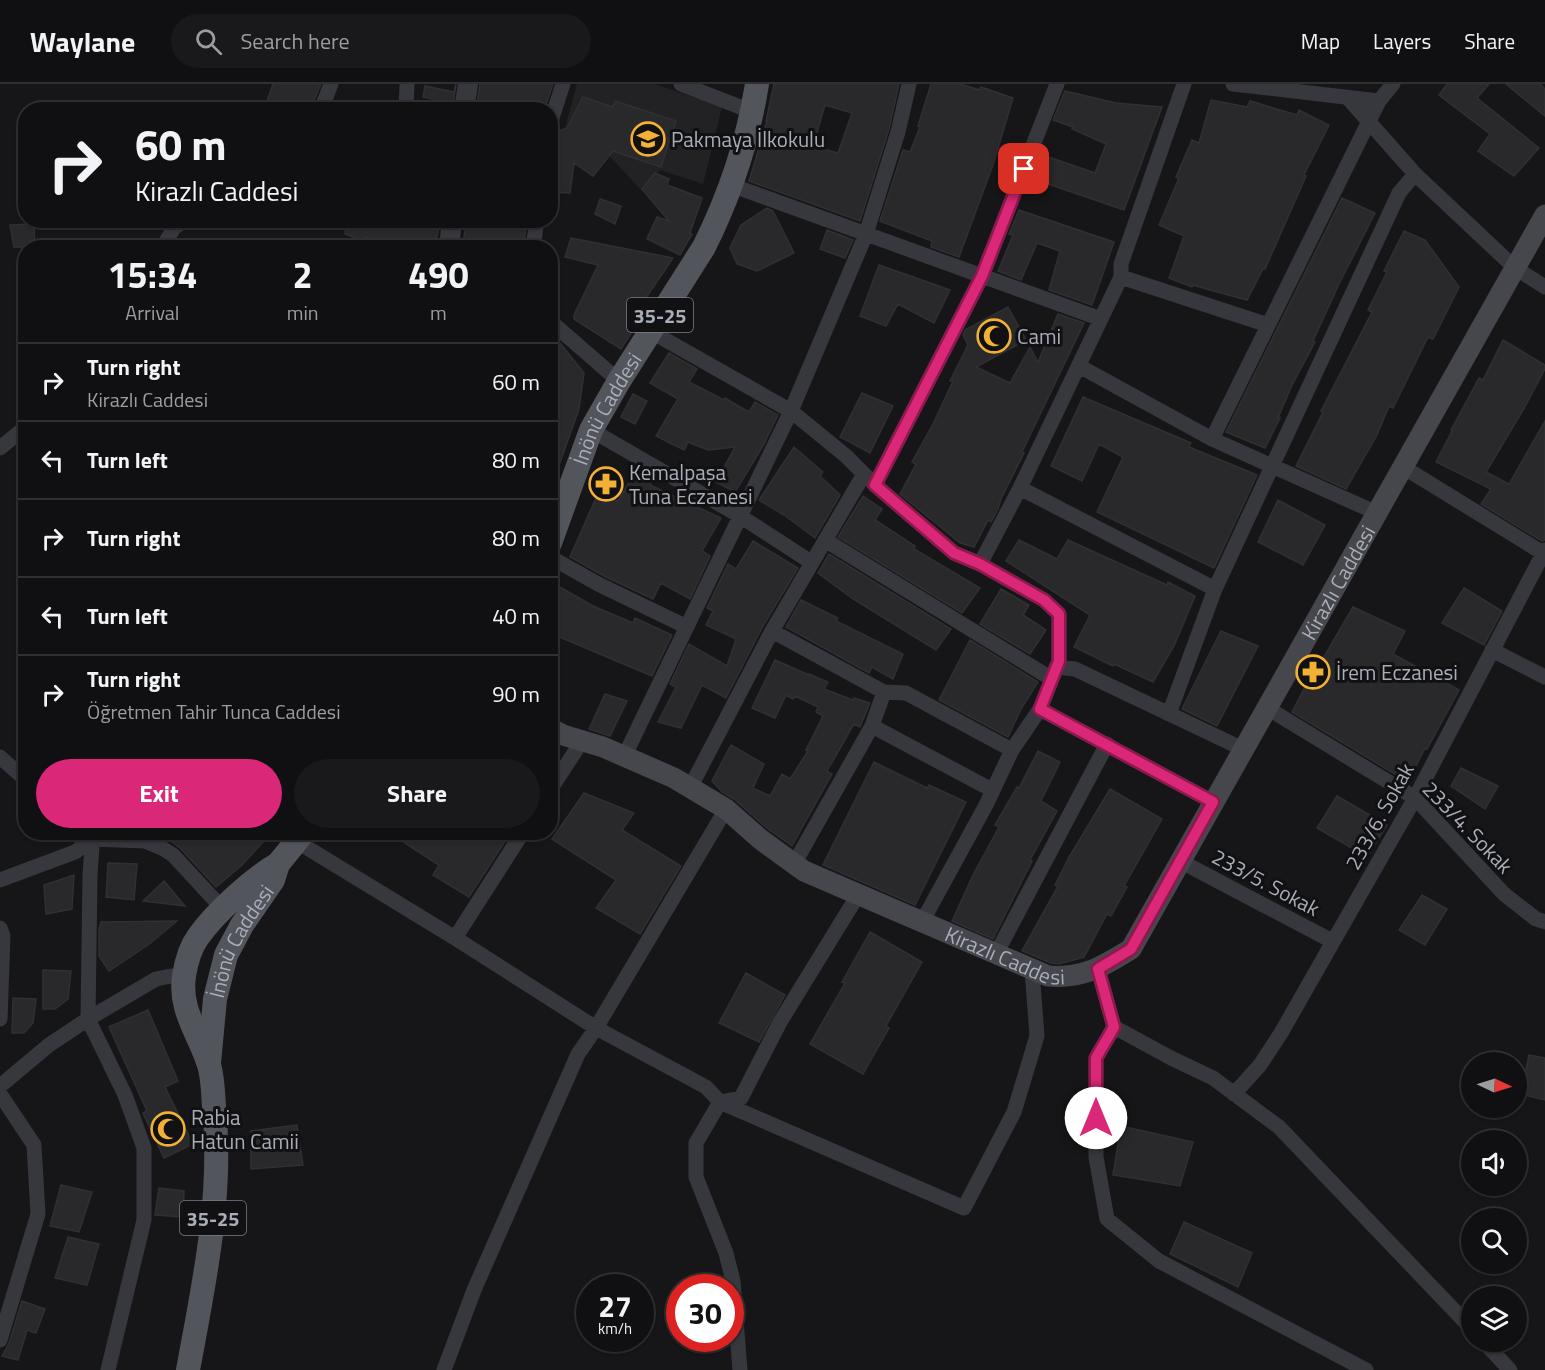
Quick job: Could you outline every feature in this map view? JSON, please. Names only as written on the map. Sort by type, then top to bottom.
[{"type":"main road","name":"İnönü Caddesi","points":[[558,521],[591,430],[619,381],[704,247],[731,185],[747,139],[757,84]]},
{"type":"main road","name":"Kirazlı Caddesi","points":[[558,732],[674,778],[726,809],[760,839],[804,871],[858,895],[1048,976],[1066,978],[1098,969],[1131,949],[1545,214]]},
{"type":"main road","name":"İnönü Caddesi","points":[[209,1064],[218,982],[226,955],[242,925],[273,880],[278,864],[298,840]]},
{"type":"main road","name":"35-25","points":[[189,1370],[214,1208],[216,1137],[209,1064],[186,1010],[183,994],[184,976],[188,957],[197,938],[264,872],[278,864]]},
{"type":"main road","points":[[197,938],[226,955]]},
{"type":"main road","points":[[184,976],[196,981],[218,982]]},
{"type":"street","points":[[324,102],[331,84]]},
{"type":"street","points":[[406,102],[407,84]]},
{"type":"street","points":[[465,102],[468,84]]},
{"type":"street","points":[[557,102],[563,84]]},
{"type":"street","points":[[681,84],[753,112]]},
{"type":"street","points":[[624,757],[791,411],[866,234],[898,132],[909,84]]},
{"type":"street","points":[[690,788],[772,631],[811,562],[869,479],[982,276],[1057,84]]},
{"type":"street","points":[[980,564],[1020,488],[1121,278],[1121,264],[1184,84]]},
{"type":"street","points":[[1233,84],[1379,101]]},
{"type":"street","points":[[1212,439],[1379,101],[1393,84]]},
{"type":"street","points":[[1348,98],[1370,120],[1415,174],[1515,268],[1545,287]]},
{"type":"street","points":[[1169,714],[1215,589],[1399,193],[1415,174]]},
{"type":"street","points":[[731,185],[1101,319]]},
{"type":"street","points":[[1121,278],[1268,325]]},
{"type":"street","points":[[558,328],[619,381]]},
{"type":"street","points":[[650,331],[791,411],[954,553],[980,564],[1044,600],[1059,614],[1059,661],[1040,709],[1012,750],[986,805],[922,922]]},
{"type":"street","points":[[1079,366],[1212,439],[1377,513]]},
{"type":"street","points":[[591,430],[740,516],[811,562]]},
{"type":"street","points":[[0,448],[18,433]]},
{"type":"street","points":[[1403,467],[1544,551]]},
{"type":"street","points":[[1020,488],[1215,589]]},
{"type":"street","points":[[825,540],[1054,673],[1075,669],[1243,749]]},
{"type":"street","name":"233/6. Sokak","points":[[1234,1094],[1260,1065],[1281,1033],[1414,798],[1544,551]]},
{"type":"street","points":[[558,562],[597,584],[687,627]]},
{"type":"street","points":[[772,631],[884,692],[906,693],[1012,750]]},
{"type":"street","points":[[1492,650],[1545,677]]},
{"type":"street","points":[[794,864],[873,726],[884,692]]},
{"type":"street","name":"233/4. Sokak","points":[[1267,708],[1414,798],[1504,894],[1536,919],[1545,922]]},
{"type":"street","points":[[1040,709],[1213,802]]},
{"type":"street","points":[[873,726],[992,790]]},
{"type":"street","points":[[558,778],[582,741]]},
{"type":"street","points":[[996,954],[1107,744]]},
{"type":"street","points":[[0,757],[18,773]]},
{"type":"street","points":[[444,1370],[474,1290],[578,1054],[596,1028],[726,809]]},
{"type":"street","points":[[0,880],[75,852],[86,840]]},
{"type":"street","points":[[90,840],[88,1019],[125,1095],[144,1148],[144,1220],[108,1370]]},
{"type":"street","points":[[151,840],[173,855],[224,909]]},
{"type":"street","points":[[305,840],[596,1028],[706,1088],[720,1102],[964,1208],[1014,1112],[1037,1036],[1032,970]]},
{"type":"street","points":[[455,938],[518,840]]},
{"type":"street","name":"233/5. Sokak","points":[[1180,861],[1332,940]]},
{"type":"street","points":[[740,1370],[733,1281],[726,1253],[696,1178],[696,1143],[720,1102],[741,1098],[780,1022],[858,895]]},
{"type":"street","points":[[0,928],[3,936],[0,1019]]},
{"type":"street","points":[[1098,969],[1114,1027],[1096,1058],[1096,1157],[1107,1219],[1159,1261],[1366,1370]]},
{"type":"street","points":[[0,1086],[49,1045],[88,1019],[156,979],[184,976]]},
{"type":"street","points":[[1114,1027],[1213,1078],[1279,1127],[1461,1317]]},
{"type":"street","points":[[0,1094],[34,1145],[38,1214],[0,1340]]},
{"type":"street","points":[[1493,1352],[1510,1370]]},
{"type":"shaded area","name":"Pakmaya İlkokulu","points":[[577,84],[655,84],[722,107],[703,184],[660,170],[641,190],[601,147],[564,132]]},
{"type":"building","points":[[273,84],[321,84],[313,102],[267,101]]},
{"type":"building","points":[[456,84],[453,102],[432,102],[433,99],[423,97],[425,86],[454,92]]},
{"type":"building","points":[[480,84],[553,84],[547,102],[477,102]]},
{"type":"building","points":[[774,84],[899,84],[889,129],[860,221],[749,181]],"holes":[[[825,105],[852,113],[838,153],[813,146]]]},
{"type":"building","points":[[931,84],[960,84],[980,90],[981,87],[1013,98],[993,165],[959,257],[931,247],[932,241],[880,221],[903,150],[910,152],[920,127],[918,126]]},
{"type":"building","points":[[1447,84],[1489,84],[1477,98],[1539,148],[1514,176],[1478,151],[1490,134],[1439,95]]},
{"type":"building","points":[[1506,84],[1540,84],[1545,89],[1545,116]]},
{"type":"building","points":[[1065,91],[1116,103],[1162,107],[1124,210],[1031,178],[1040,154],[1095,173],[1106,144],[1072,129],[1073,127],[1053,120]]},
{"type":"building","points":[[583,97],[613,107],[615,101],[676,121],[661,167],[613,151],[593,176],[574,163],[570,193],[558,192],[558,131],[567,128]]},
{"type":"building","points":[[1211,100],[1247,107],[1250,101],[1297,115],[1299,110],[1329,125],[1304,175],[1306,176],[1265,269],[1247,300],[1192,285],[1192,287],[1169,278],[1184,236],[1159,225],[1192,140],[1199,143]]},
{"type":"building","points":[[655,173],[669,179],[667,185],[702,198],[690,233],[692,234],[680,255],[647,239],[657,217],[669,221],[642,189]]},
{"type":"building","points":[[1342,198],[1375,213],[1339,284],[1313,341],[1315,342],[1292,385],[1278,418],[1280,418],[1265,448],[1226,432]]},
{"type":"building","points":[[600,199],[621,206],[615,224],[595,214]]},
{"type":"building","points":[[767,208],[773,211],[794,253],[757,271],[737,264],[730,248],[741,225]]},
{"type":"building","points":[[1019,210],[1114,242],[1092,305],[1049,290],[1060,251],[1037,243],[1021,280],[998,271],[1013,235],[1009,234]]},
{"type":"building","points":[[10,225],[18,225],[18,228],[34,228],[35,240],[18,240],[18,247],[14,247]]},
{"type":"building","points":[[346,228],[439,228],[436,240],[375,240],[365,237],[365,240],[360,240],[345,234]]},
{"type":"building","points":[[466,228],[526,228],[524,240],[463,240]]},
{"type":"building","points":[[827,230],[853,240],[845,258],[820,249]]},
{"type":"building","points":[[1404,231],[1425,240],[1459,287],[1433,339],[1428,337],[1393,408],[1389,406],[1377,435],[1346,489],[1296,466],[1323,412],[1321,411],[1372,312],[1368,310]]},
{"type":"building","points":[[571,238],[673,258],[639,308],[645,311],[621,349],[574,319],[598,265],[565,257]]},
{"type":"building","points":[[879,265],[950,290],[934,323],[898,304],[886,326],[860,316]]},
{"type":"building","points":[[1008,307],[1026,340],[976,367],[1010,383],[1030,347],[1038,362],[1058,314],[1084,323],[1022,452],[1024,453],[998,509],[991,522],[988,520],[974,547],[960,543],[900,494],[916,464],[912,462],[933,424],[953,381],[950,381],[968,345],[963,335],[965,330]]},
{"type":"building","points":[[1503,340],[1545,365],[1545,369],[1486,472],[1509,484],[1545,421],[1545,540],[1542,541],[1481,504],[1491,489],[1436,462],[1479,378],[1483,380]]},
{"type":"building","points":[[560,343],[584,373],[579,409],[558,468],[558,347]]},
{"type":"building","points":[[669,353],[697,369],[689,382],[749,412],[755,402],[778,415],[763,446],[735,492],[716,482],[735,447],[708,450],[688,442],[684,450],[656,436],[678,399],[650,383]]},
{"type":"building","points":[[862,393],[893,406],[870,453],[840,437]]},
{"type":"building","points":[[633,394],[647,401],[635,424],[621,417]]},
{"type":"building","points":[[1083,397],[1191,443],[1189,447],[1257,475],[1214,568],[1097,512],[1123,457],[1099,444],[1082,481],[1051,466]]},
{"type":"building","points":[[794,447],[823,472],[820,476],[840,495],[815,538],[759,500]]},
{"type":"building","points":[[638,468],[654,477],[650,485],[721,518],[702,551],[710,556],[690,599],[661,583],[653,599],[570,557],[599,491],[618,501]]},
{"type":"building","points":[[863,496],[882,509],[875,520],[915,546],[914,549],[980,588],[962,613],[838,537]]},
{"type":"building","points":[[1278,500],[1325,525],[1303,565],[1258,542]]},
{"type":"building","points":[[1019,540],[1057,559],[1068,540],[1167,585],[1168,582],[1195,596],[1174,646],[1153,682],[1074,647],[1090,615],[1006,561]]},
{"type":"building","points":[[753,541],[798,568],[763,626],[726,698],[702,685],[681,728],[658,722],[676,687],[670,684],[689,644],[727,666],[736,639],[706,625],[713,611],[707,608],[728,564],[736,569]]},
{"type":"building","points":[[829,554],[951,629],[936,650],[853,599],[818,573]]},
{"type":"building","points":[[558,586],[593,606],[633,623],[635,618],[672,635],[652,676],[558,636]]},
{"type":"building","points":[[1464,588],[1502,611],[1484,645],[1442,623]]},
{"type":"building","points":[[1001,589],[1029,605],[1023,615],[1046,630],[1030,654],[980,624]]},
{"type":"building","points":[[801,600],[838,618],[836,621],[903,654],[893,679],[872,667],[869,673],[786,627]]},
{"type":"building","points":[[1353,607],[1405,631],[1393,654],[1459,690],[1408,782],[1292,712],[1316,666],[1318,667]]},
{"type":"building","points":[[1221,631],[1258,646],[1217,726],[1182,709]]},
{"type":"building","points":[[970,640],[1038,682],[1021,709],[1008,737],[939,700]]},
{"type":"building","points":[[775,660],[828,682],[824,689],[853,700],[854,698],[870,703],[860,727],[854,724],[827,771],[832,774],[792,846],[722,792],[712,781],[731,745],[764,764],[753,788],[770,796],[782,774],[790,779],[808,751],[806,750],[823,716],[816,712],[818,707],[795,696],[793,699],[786,695],[775,718],[752,708]]},
{"type":"building","points":[[605,694],[627,701],[610,736],[589,729]]},
{"type":"building","points":[[1038,751],[1060,762],[1041,801],[1057,811],[1030,860],[1032,861],[993,939],[952,921],[999,827],[995,825],[1017,787],[1019,788]]},
{"type":"building","points":[[874,762],[927,788],[929,785],[966,802],[915,905],[823,865]]},
{"type":"building","points":[[1461,768],[1498,786],[1485,809],[1451,786]]},
{"type":"building","points":[[1110,789],[1162,819],[1124,886],[1127,887],[1111,916],[1107,914],[1084,957],[1059,964],[1022,951],[1058,886],[1055,885],[1069,857]]},
{"type":"building","points":[[584,793],[634,813],[622,830],[681,866],[640,934],[596,908],[616,880],[554,840],[558,840],[558,830]]},
{"type":"building","points":[[1337,796],[1387,825],[1367,857],[1317,828]]},
{"type":"building","points":[[169,840],[261,840],[263,842],[241,866],[216,887],[180,848]]},
{"type":"building","points":[[400,840],[506,840],[469,897],[433,875],[439,865]]},
{"type":"building","points":[[108,863],[137,864],[134,900],[106,897]]},
{"type":"building","points":[[74,875],[72,909],[46,914],[44,885]]},
{"type":"building","points":[[164,881],[185,906],[143,901]]},
{"type":"building","points":[[1422,895],[1447,909],[1425,945],[1399,930]]},
{"type":"building","points":[[177,921],[148,945],[109,971],[99,956],[101,922]]},
{"type":"building","points":[[870,932],[922,962],[886,1026],[889,1028],[863,1074],[810,1044],[845,983],[842,982]]},
{"type":"building","points":[[43,970],[71,971],[68,999],[55,1009],[43,1009]]},
{"type":"building","points":[[746,973],[785,995],[759,1042],[719,1023]]},
{"type":"building","points":[[13,998],[36,999],[33,1023],[24,1033],[12,1033]]},
{"type":"building","points":[[148,1010],[178,1081],[165,1087],[193,1144],[164,1158],[143,1113],[147,1111],[109,1027]]},
{"type":"building","points":[[1529,1055],[1545,1058],[1545,1100],[1527,1096]]},
{"type":"building","points":[[297,1125],[303,1165],[251,1169],[251,1131]]},
{"type":"building","points":[[1121,1126],[1193,1142],[1180,1186],[1113,1175]]},
{"type":"building","points":[[61,1185],[92,1192],[79,1232],[50,1226]]},
{"type":"building","points":[[159,1188],[184,1191],[183,1217],[155,1215]]},
{"type":"building","points":[[1184,1222],[1252,1253],[1238,1287],[1170,1254]]},
{"type":"building","points":[[68,1237],[99,1244],[87,1285],[55,1278]]},
{"type":"building","points":[[22,1301],[45,1309],[36,1333],[27,1330],[18,1360],[2,1356],[9,1343]]},
{"type":"place","name":"Pakmaya İlkokulu","points":[[648,139]]},
{"type":"place","name":"Cami","points":[[994,336]]},
{"type":"place","name":"Kemalpaşa Tuna Eczanesi","points":[[606,484]]},
{"type":"place","name":"İrem Eczanesi","points":[[1313,672]]},
{"type":"place","name":"Rabia Hatun Camii","points":[[168,1129]]},
{"type":"route","points":[[1024,169],[982,276],[875,485],[954,553],[980,564],[1044,600],[1059,614],[1059,661],[1040,709],[1213,802],[1131,949],[1098,969],[1114,1027],[1096,1058],[1096,1118]]}]
